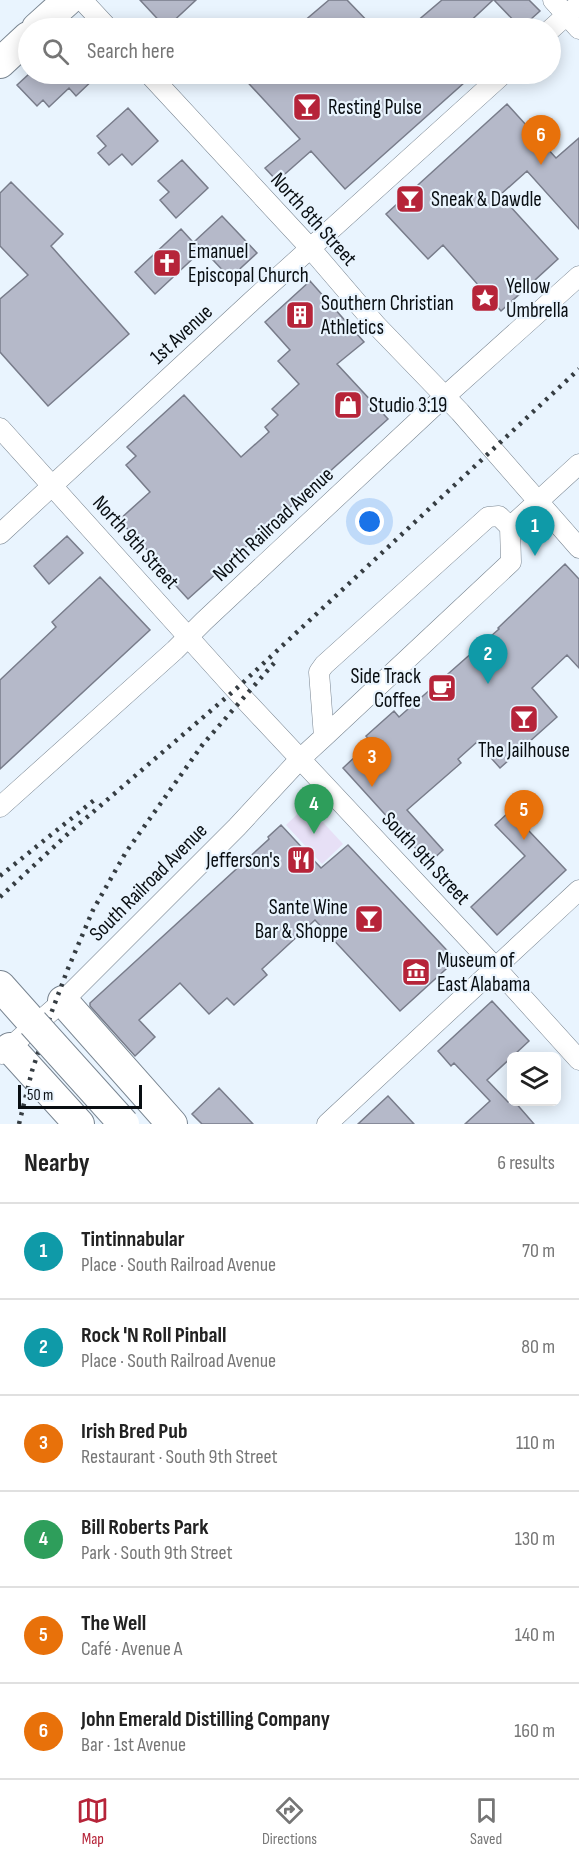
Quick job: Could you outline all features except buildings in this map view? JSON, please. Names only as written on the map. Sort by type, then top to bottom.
[{"type":"main road","points":[[49,18],[68,0]]},
{"type":"main road","points":[[0,63],[18,46]]},
{"type":"main road","points":[[0,986],[124,1124]]},
{"type":"main road","points":[[63,1002],[172,1124]]},
{"type":"main road","points":[[5,1052],[79,1124]]},
{"type":"street","points":[[82,0],[99,18]]},
{"type":"street","points":[[553,0],[575,16],[561,24]]},
{"type":"street","name":"North 8th Street","points":[[158,84],[310,249],[377,326],[445,396],[579,548]]},
{"type":"street","name":"1st Avenue","points":[[0,534],[253,300],[492,84]]},
{"type":"street","name":"North Railroad Avenue","points":[[0,807],[189,637],[445,396],[579,276]]},
{"type":"street","name":"North 9th Street","points":[[0,428],[236,689]]},
{"type":"street","points":[[324,736],[319,672],[324,665],[488,516],[500,516],[510,527],[579,464]]},
{"type":"street","name":"South Railroad Avenue","points":[[5,1052],[63,1002],[237,827],[300,759],[511,562],[510,527]]},
{"type":"street","name":"South 9th Street","points":[[236,689],[579,1060]]},
{"type":"street","points":[[327,1124],[579,890]]},
{"type":"shaded area","points":[[307,805],[343,844],[322,864],[286,825]]},
{"type":"railway","points":[[0,897],[71,831],[236,689],[579,369]]},
{"type":"railway","points":[[19,1124],[32,1071],[52,1011],[93,910],[126,852],[203,744],[275,662]]},
{"type":"railway","points":[[0,876],[98,797]]},
{"type":"place","name":"Resting Pulse","points":[[307,107]]},
{"type":"place","name":"John Emerald Distilling Company","points":[[541,165]]},
{"type":"place","name":"Sneak & Dawdle","points":[[410,199]]},
{"type":"place","name":"Emanuel Episcopal Church","points":[[167,263]]},
{"type":"place","name":"Yellow Umbrella","points":[[485,298]]},
{"type":"place","name":"Southern Christian Athletics","points":[[300,315]]},
{"type":"place","name":"Studio 3:19","points":[[348,405]]},
{"type":"place","name":"Tintinnabular","points":[[535,556]]},
{"type":"place","name":"Rock 'N Roll Pinball","points":[[488,684]]},
{"type":"place","name":"Side Track Coffee","points":[[442,688]]},
{"type":"place","name":"The Jailhouse","points":[[524,719]]},
{"type":"place","name":"Irish Bred Pub","points":[[372,787]]},
{"type":"place","name":"Bill Roberts Park","points":[[314,834]]},
{"type":"place","name":"The Well","points":[[524,840]]},
{"type":"place","name":"Jefferson's","points":[[301,860]]},
{"type":"place","name":"Sante Wine Bar & Shoppe","points":[[369,919]]},
{"type":"place","name":"Museum of East Alabama","points":[[416,972]]}]
